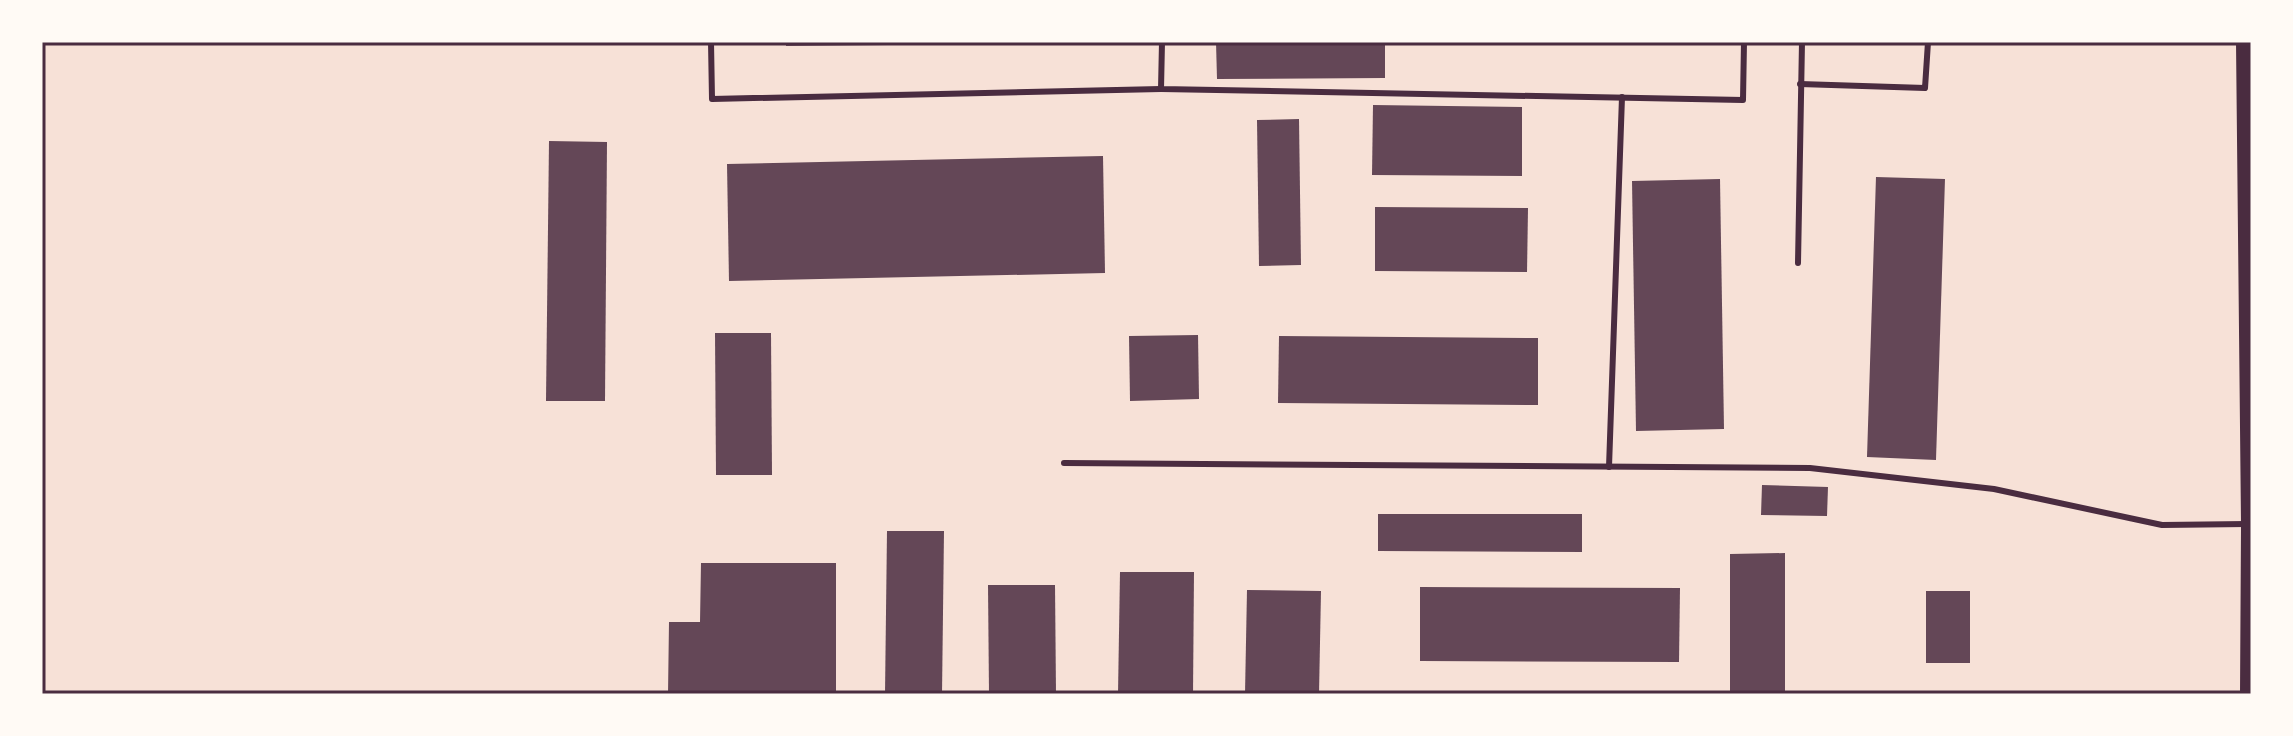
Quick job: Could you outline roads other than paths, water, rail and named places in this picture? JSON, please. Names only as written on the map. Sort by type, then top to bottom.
[{"type":"main road","points":[[2246,42],[2250,694]]},
{"type":"lane","points":[[711,42],[712,99],[1161,89],[1743,100],[1744,42]]},
{"type":"lane","points":[[1161,89],[1162,42]]},
{"type":"lane","points":[[1798,263],[1802,42]]},
{"type":"lane","points":[[1800,84],[1925,88],[1928,42]]},
{"type":"lane","points":[[1609,467],[1622,97]]},
{"type":"lane","points":[[1064,463],[1810,468],[1994,489],[2162,525],[2251,525]]}]
